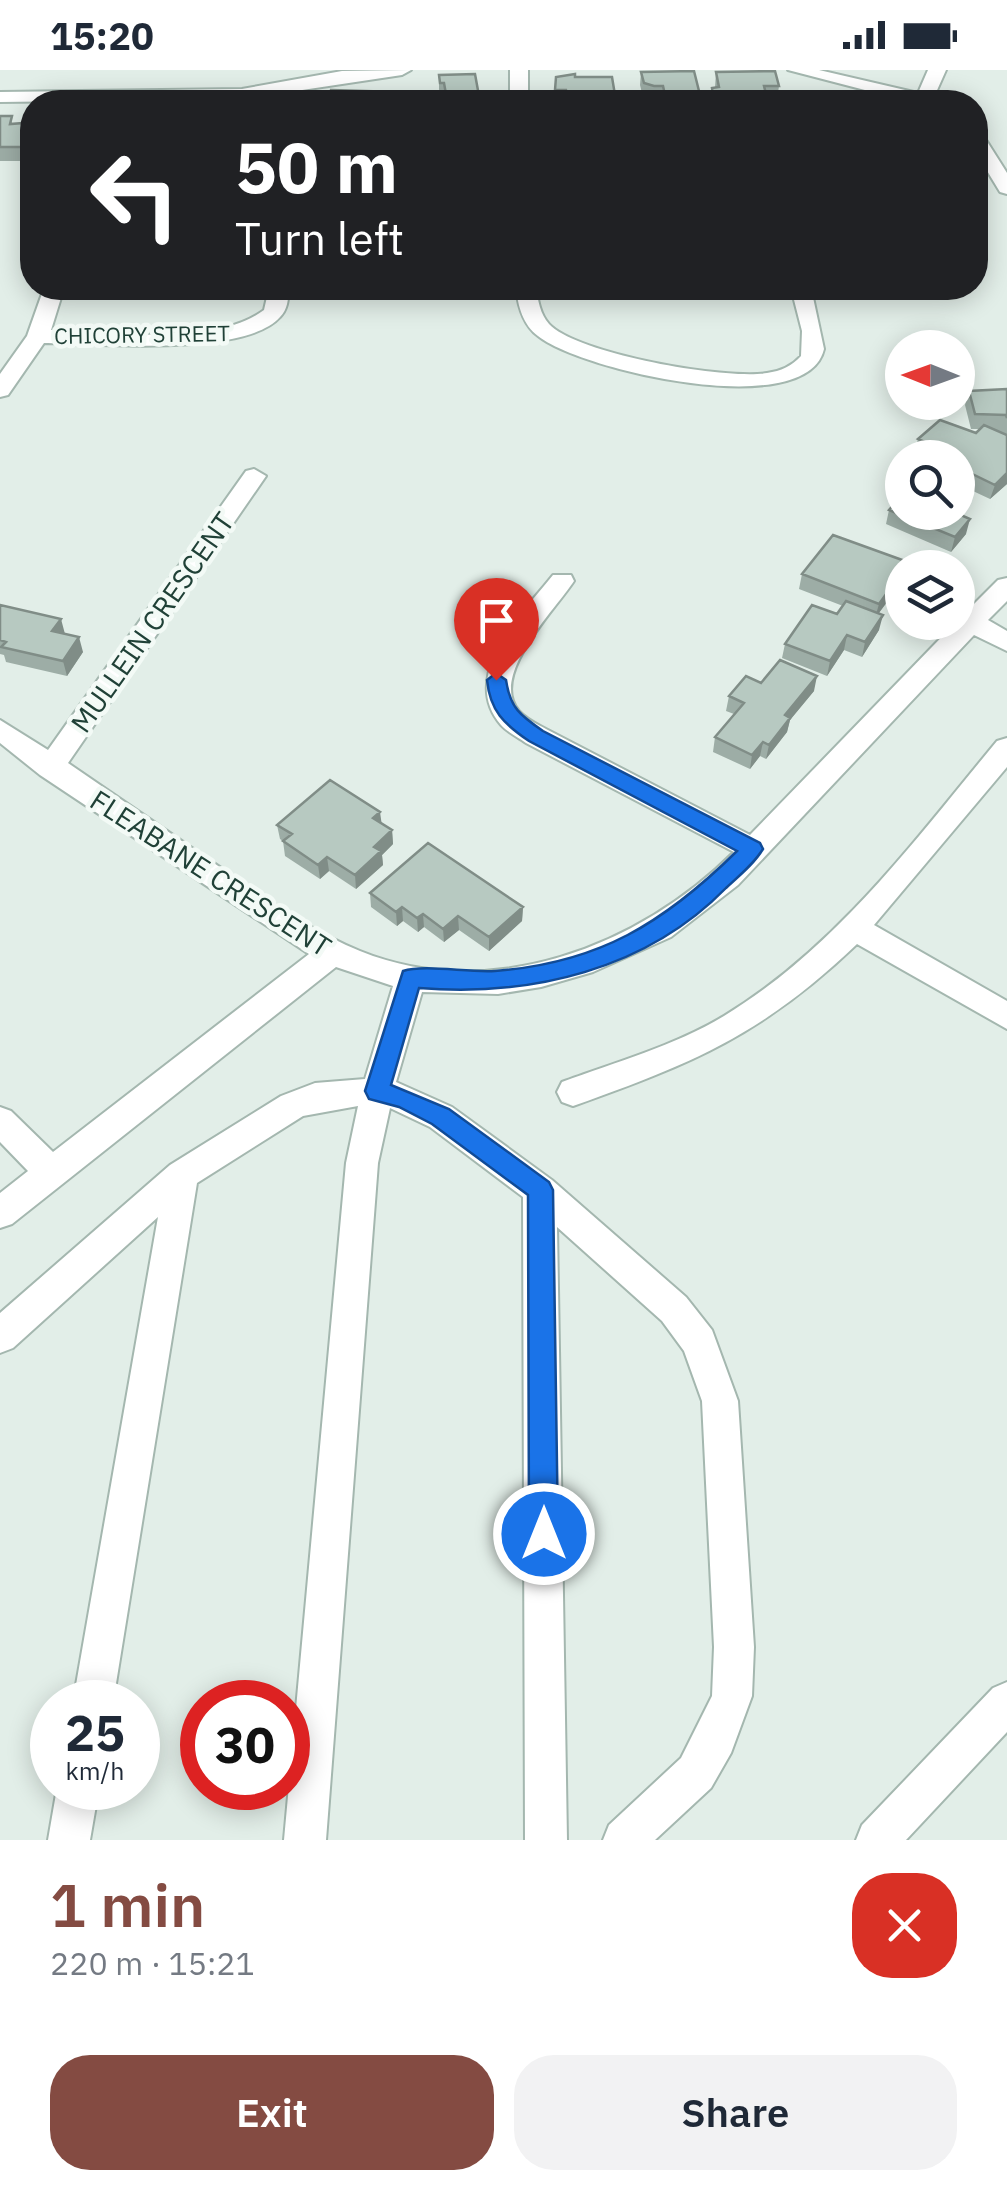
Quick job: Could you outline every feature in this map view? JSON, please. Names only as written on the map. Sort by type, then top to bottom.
[{"type":"street","points":[[257,90],[402,70]]},
{"type":"street","points":[[797,70],[882,90]]},
{"type":"street","points":[[988,155],[1005,179]]},
{"type":"street","points":[[0,390],[38,336],[50,300]]},
{"type":"street","name":"CHICORY STREET","points":[[38,336],[228,336],[274,314],[277,300]]},
{"type":"street","points":[[527,300],[543,330],[580,351],[728,380],[757,381],[801,368],[812,355],[813,340],[804,300]]},
{"type":"street","name":"MULLEIN CRESCENT","points":[[50,768],[254,476]]},
{"type":"street","points":[[562,581],[506,658],[496,680],[499,698],[509,717],[536,736],[752,849]]},
{"type":"street","name":"FLEABANE CRESCENT","points":[[975,618],[1007,586]]},
{"type":"street","points":[[975,624],[1007,642]]},
{"type":"street","name":"FLEABANE CRESCENT","points":[[0,730],[290,930],[332,953],[411,978],[465,982],[518,978],[570,968],[623,950],[697,904],[954,640]]},
{"type":"street","points":[[573,1092],[732,1028],[756,1012],[855,928],[1007,748]]},
{"type":"street","points":[[855,928],[1007,1016]]},
{"type":"street","points":[[0,1214],[332,953]]},
{"type":"street","points":[[305,1840],[362,1163],[377,1091],[411,978]]},
{"type":"street","points":[[0,1336],[182,1175],[292,1106],[335,1094],[377,1091],[404,1098],[441,1117],[540,1190],[674,1309],[698,1342],[720,1401],[734,1648],[732,1696],[696,1773],[624,1840]]},
{"type":"street","points":[[0,1121],[52,1172]]},
{"type":"street","points":[[96,1680],[182,1175]]},
{"type":"street","points":[[540,1190],[546,1840]]},
{"type":"street","points":[[877,1840],[1007,1702]]},
{"type":"street","points":[[69,1840],[74,1810]]},
{"type":"building","points":[[694,71],[699,90],[664,90],[663,86],[644,83],[641,72]]},
{"type":"building","points":[[775,71],[779,86],[764,86],[765,90],[712,90],[719,87],[716,72]]},
{"type":"building","points":[[475,74],[478,90],[445,90],[439,75]]},
{"type":"building","points":[[556,77],[612,77],[614,90],[555,90]]},
{"type":"building","points":[[0,116],[12,116],[10,124],[20,123],[20,147],[0,147]]},
{"type":"building","points":[[1007,389],[1007,418],[975,414],[975,391]]},
{"type":"building","points":[[940,420],[976,433],[984,425],[1007,435],[1007,473],[995,485],[975,475],[975,440],[918,439]]},
{"type":"building","points":[[938,530],[961,530],[955,537]]},
{"type":"building","points":[[833,535],[885,554],[885,596],[879,604],[802,574]]},
{"type":"building","points":[[846,601],[883,615],[865,642],[847,635],[830,661],[785,644],[812,605],[837,614]]},
{"type":"building","points":[[0,605],[61,619],[52,631],[79,637],[63,661],[1,647],[6,642],[0,640]]},
{"type":"building","points":[[780,660],[817,676],[785,715],[790,718],[769,745],[763,742],[752,755],[715,737],[744,703],[729,696],[746,676],[761,683]]},
{"type":"building","points":[[330,780],[380,812],[373,818],[392,830],[374,847],[381,851],[355,875],[327,857],[318,865],[283,841],[292,834],[277,825]]},
{"type":"building","points":[[428,843],[523,907],[489,937],[458,916],[443,929],[423,914],[417,918],[402,907],[396,912],[370,893]]},
{"type":"route","points":[[496,680],[499,698],[509,717],[536,736],[752,849],[697,904],[623,950],[570,968],[518,978],[465,982],[411,978],[377,1091],[404,1098],[441,1117],[540,1190],[544,1534]]}]
